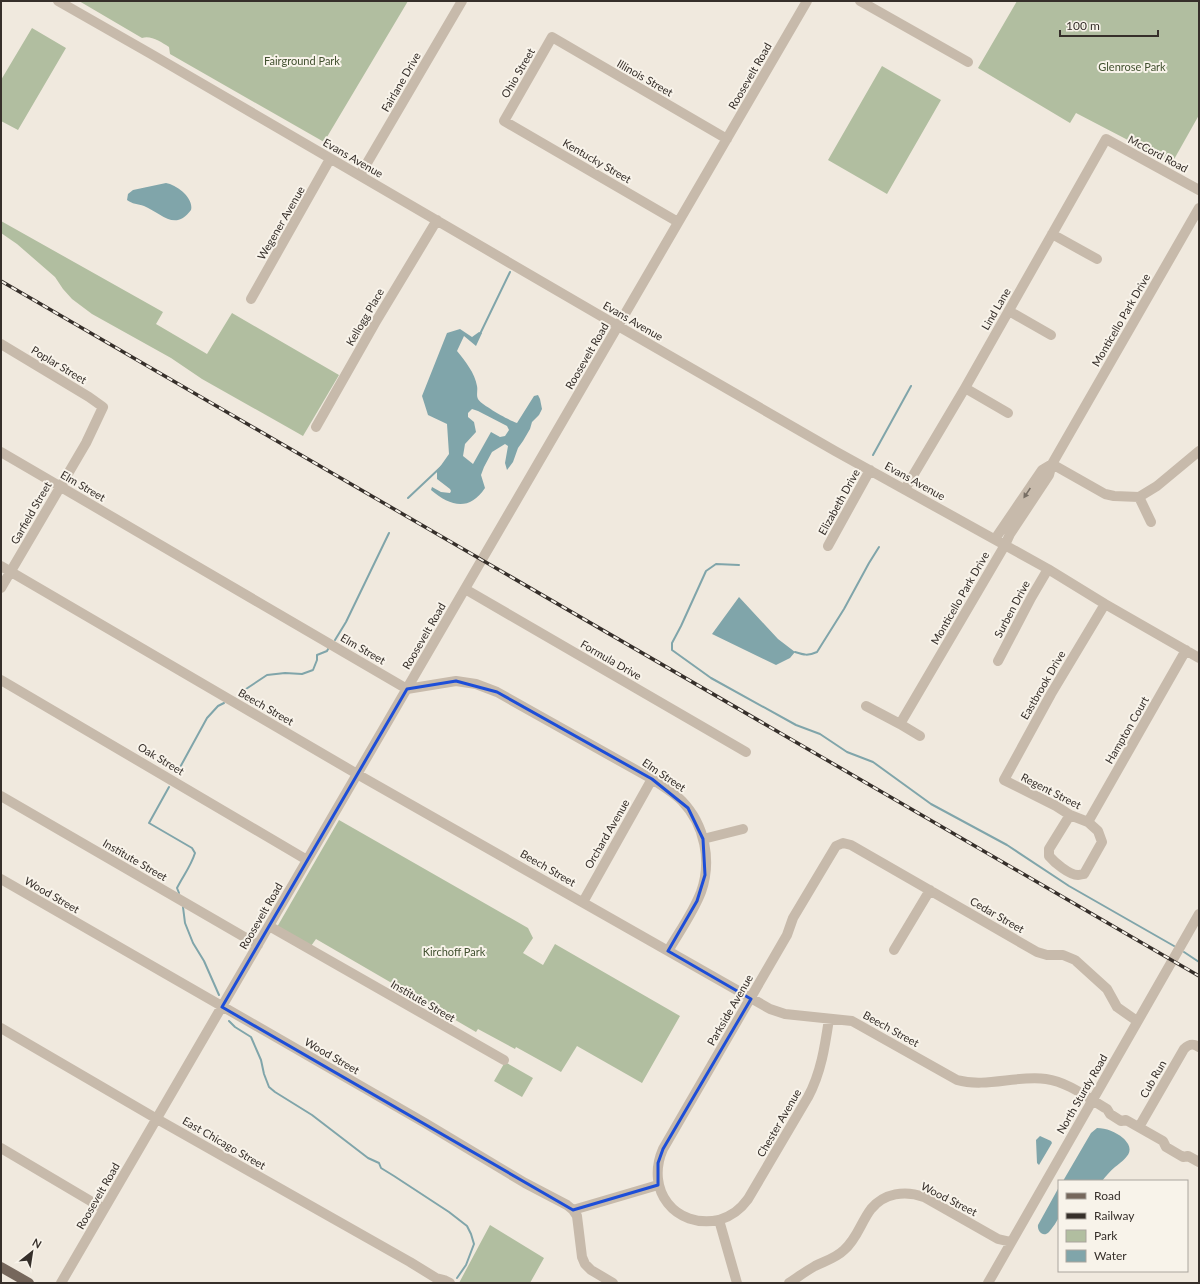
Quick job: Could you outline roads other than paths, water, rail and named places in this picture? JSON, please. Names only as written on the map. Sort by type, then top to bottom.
[{"type":"main road","points":[[1,1267],[29,1283]]},
{"type":"street","name":"Evans Avenue","points":[[58,1],[618,326],[870,470],[1048,569],[1105,604],[1199,658]]},
{"type":"street","name":"Fairlane Drive","points":[[360,176],[462,1]]},
{"type":"street","name":"Roosevelt Road","points":[[61,1283],[807,1]]},
{"type":"street","points":[[860,1],[968,62]]},
{"type":"street","name":"Illinois Street","points":[[552,37],[727,139]]},
{"type":"street","name":"Ohio Street","points":[[504,121],[552,37]]},
{"type":"street","name":"Kentucky Street","points":[[504,121],[678,222]]},
{"type":"street","name":"McCord Road","points":[[1106,139],[1199,190]]},
{"type":"street","name":"Lind Lane","points":[[905,489],[965,388],[1106,139]]},
{"type":"street","name":"Wegener Avenue","points":[[251,299],[330,159]]},
{"type":"street","name":"Monticello Park Drive","points":[[900,724],[1010,534],[1049,475],[1052,464],[1199,208]]},
{"type":"street","name":"Kellogg Place","points":[[316,427],[374,323],[437,220]]},
{"type":"street","points":[[1052,234],[1097,259]]},
{"type":"street","points":[[1009,311],[1051,336]]},
{"type":"street","name":"Poplar Street","points":[[1,344],[103,407]]},
{"type":"street","points":[[965,388],[1008,413]]},
{"type":"street","name":"Garfield Street","points":[[1,588],[86,443],[103,407]]},
{"type":"street","name":"Elm Street","points":[[1,452],[407,689],[456,681],[476,684],[497,692],[652,779],[672,792],[688,808],[698,824],[703,839],[706,866],[702,889],[697,901],[668,952]]},
{"type":"street","points":[[1052,464],[1105,494],[1114,496],[1139,497],[1157,486],[1199,452]]},
{"type":"street","name":"Monticello Park Drive","points":[[995,539],[1042,470],[1052,464]]},
{"type":"street","name":"Elizabeth Drive","points":[[828,546],[870,470]]},
{"type":"street","points":[[1139,497],[1151,522]]},
{"type":"street","name":"Beech Street","points":[[1,566],[357,774],[770,1010],[785,1014],[845,1020],[858,1024],[957,1080],[972,1083],[1028,1078],[1048,1079],[1071,1087],[1107,1109],[1113,1108],[1125,1115],[1126,1120],[1163,1141],[1166,1147],[1184,1157],[1188,1156],[1199,1162]]},
{"type":"street","name":"Surben Drive","points":[[998,661],[1048,569]]},
{"type":"street","name":"Formula Drive","points":[[464,590],[746,752]]},
{"type":"street","name":"Eastbrook Drive","points":[[1004,780],[1051,694],[1105,604]]},
{"type":"street","name":"Hampton Court","points":[[1088,822],[1186,650]]},
{"type":"street","name":"Oak Street","points":[[1,680],[308,860]]},
{"type":"street","points":[[866,706],[920,736]]},
{"type":"street","name":"Orchard Avenue","points":[[583,902],[652,779]]},
{"type":"street","name":"Regent Street","points":[[1004,780],[1056,806],[1070,815],[1088,822]]},
{"type":"street","name":"Institute Street","points":[[1,796],[258,945]]},
{"type":"street","points":[[1070,815],[1049,848],[1049,856],[1064,869],[1077,875],[1084,874],[1102,842],[1098,831],[1088,822]]},
{"type":"street","points":[[703,839],[743,829]]},
{"type":"street","name":"Cedar Street","points":[[833,850],[839,844],[850,844],[1037,952],[1047,955],[1064,955],[1071,958],[1107,989],[1117,1007],[1138,1021]]},
{"type":"street","name":"Parkside Avenue","points":[[658,1184],[658,1163],[663,1149],[751,999],[787,935],[793,918],[833,850]]},
{"type":"street","name":"Wood Street","points":[[1,879],[431,1127],[525,1183],[567,1205],[573,1210]]},
{"type":"street","points":[[894,950],[930,890]]},
{"type":"street","name":"North Sturdy Road","points":[[988,1283],[1198,916]]},
{"type":"street","name":"Institute Street","points":[[269,926],[504,1060]]},
{"type":"street","name":"Chester Avenue","points":[[658,1184],[662,1195],[673,1209],[700,1222],[710,1222],[727,1218],[738,1211],[748,1199],[808,1097],[824,1056],[829,1019]]},
{"type":"street","name":"East Chicago Street","points":[[1,1028],[157,1119],[403,1258],[438,1281],[444,1280],[450,1283]]},
{"type":"street","name":"Cub Run","points":[[1139,1127],[1182,1051],[1194,1046]]},
{"type":"street","points":[[1,1148],[104,1209]]},
{"type":"street","points":[[613,1283],[591,1270],[585,1264],[582,1257],[579,1223],[573,1210],[658,1184]]},
{"type":"street","name":"Wood Street","points":[[790,1283],[807,1271],[844,1250],[854,1238],[871,1209],[883,1199],[896,1194],[911,1193],[924,1197],[998,1239],[1011,1242]]},
{"type":"street","points":[[719,1220],[737,1283]]},
{"type":"water","points":[[166,183],[180,189],[190,201],[191,210],[179,220],[168,219],[144,206],[127,200],[128,194],[133,190]]},
{"type":"water","points":[[460,329],[472,337],[479,332],[482,333],[476,346],[464,336],[457,351],[472,372],[477,386],[477,397],[484,405],[517,423],[534,396],[538,395],[542,409],[539,415],[532,422],[530,429],[518,448],[513,462],[507,470],[505,463],[508,446],[505,444],[492,452],[484,467],[481,475],[485,488],[479,496],[472,501],[459,504],[445,500],[431,490],[432,487],[441,492],[450,493],[451,491],[437,479],[437,471],[449,454],[447,424],[428,415],[422,396],[447,333]],"holes":[[[472,409],[507,426],[509,430],[505,436],[500,437],[491,432],[473,464],[463,456],[465,444],[476,432],[474,422],[468,417],[468,413]]]},
{"type":"water","points":[[739,597],[778,639],[795,652],[790,658],[776,665],[712,634]]},
{"type":"water","points":[[1097,1128],[1111,1131],[1123,1138],[1130,1151],[1103,1180],[1064,1180],[1091,1133]]},
{"type":"water","points":[[1040,1136],[1051,1141],[1052,1143],[1039,1165],[1037,1163],[1036,1140]]},
{"type":"water","points":[[1058,1189],[1058,1219],[1047,1234],[1043,1234],[1039,1231],[1038,1225]]},
{"type":"waterway","points":[[480,334],[510,272]]},
{"type":"waterway","points":[[873,455],[911,386]]},
{"type":"waterway","points":[[408,498],[442,466]]},
{"type":"waterway","points":[[335,640],[346,622],[389,533]]},
{"type":"waterway","points":[[795,652],[806,655],[817,652],[844,609],[879,547]]},
{"type":"waterway","points":[[739,565],[716,564],[706,571],[672,643],[672,650],[711,678],[796,725],[820,734],[847,752],[873,762],[931,804],[1007,845],[1069,886],[1174,946]]},
{"type":"waterway","points":[[243,691],[267,675],[285,673],[302,674],[313,670],[317,660],[317,655],[327,651],[328,649]]},
{"type":"waterway","points":[[178,771],[207,718],[218,706],[224,703]]},
{"type":"waterway","points":[[169,787],[149,823],[192,848],[195,853],[177,888],[179,893]]},
{"type":"waterway","points":[[183,907],[185,923],[193,943],[204,961],[219,995]]},
{"type":"waterway","points":[[1184,952],[1199,962]]},
{"type":"waterway","points":[[229,1021],[235,1027],[251,1037],[261,1060],[269,1087],[312,1115],[368,1158],[379,1163],[381,1168],[449,1212],[467,1226],[474,1244],[466,1265],[457,1278]]},
{"type":"railway","points":[[1,281],[1199,976]]},
{"type":"park label","name":"Fairground Park","points":[[302,61]]},
{"type":"park label","name":"Glenrose Park","points":[[1132,67]]},
{"type":"park label","name":"Kirchoff Park","points":[[454,952]]}]
